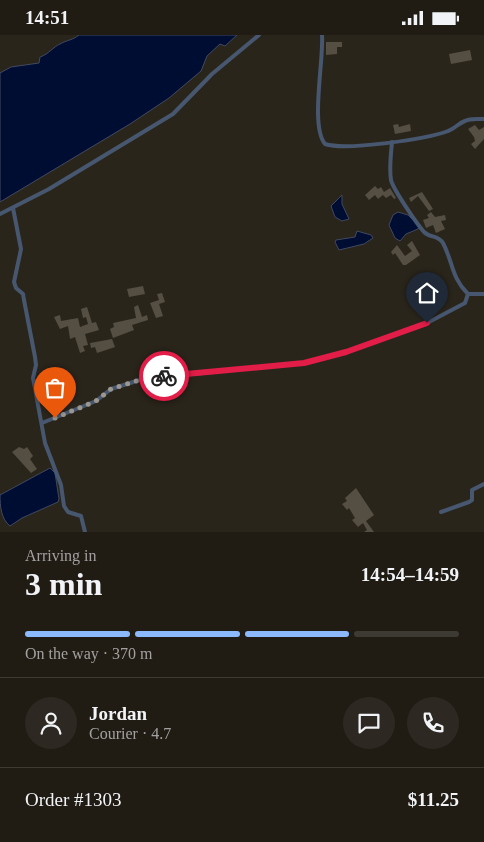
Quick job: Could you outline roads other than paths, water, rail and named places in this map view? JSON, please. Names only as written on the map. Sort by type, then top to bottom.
[{"type":"street","points":[[0,214],[49,189],[173,114],[212,74],[259,35]]},
{"type":"street","points":[[322,35],[319,114],[322,140],[325,144],[342,147],[392,142],[438,134],[454,129],[464,121],[484,119]]},
{"type":"street","points":[[392,142],[390,166],[394,187],[424,232],[439,238],[444,245],[453,274],[468,294]]},
{"type":"street","points":[[13,208],[21,249],[14,282],[16,288],[23,294],[24,299],[36,365],[33,378],[46,443],[61,485],[66,511],[81,516],[85,532]]},
{"type":"street","points":[[42,423],[96,401],[111,389],[143,379],[304,363],[346,352],[427,323],[465,303],[468,294]]},
{"type":"street","points":[[468,294],[484,294]]},
{"type":"street","points":[[441,512],[472,500],[472,490],[484,484]]},
{"type":"water","points":[[79,35],[237,35],[225,46],[220,44],[207,56],[201,71],[169,98],[130,124],[0,202],[0,73],[11,67],[39,63],[40,57],[58,45]]},
{"type":"water","points":[[342,195],[342,204],[349,219],[342,221],[335,217],[331,206]]},
{"type":"water","points":[[398,212],[408,215],[419,226],[418,229],[406,234],[400,241],[395,238],[389,225],[393,215]]},
{"type":"water","points":[[357,231],[371,235],[373,238],[364,244],[339,250],[335,242],[336,240],[355,237]]},
{"type":"water","points":[[50,468],[55,473],[58,502],[22,518],[10,526],[3,516],[0,495]]}]
